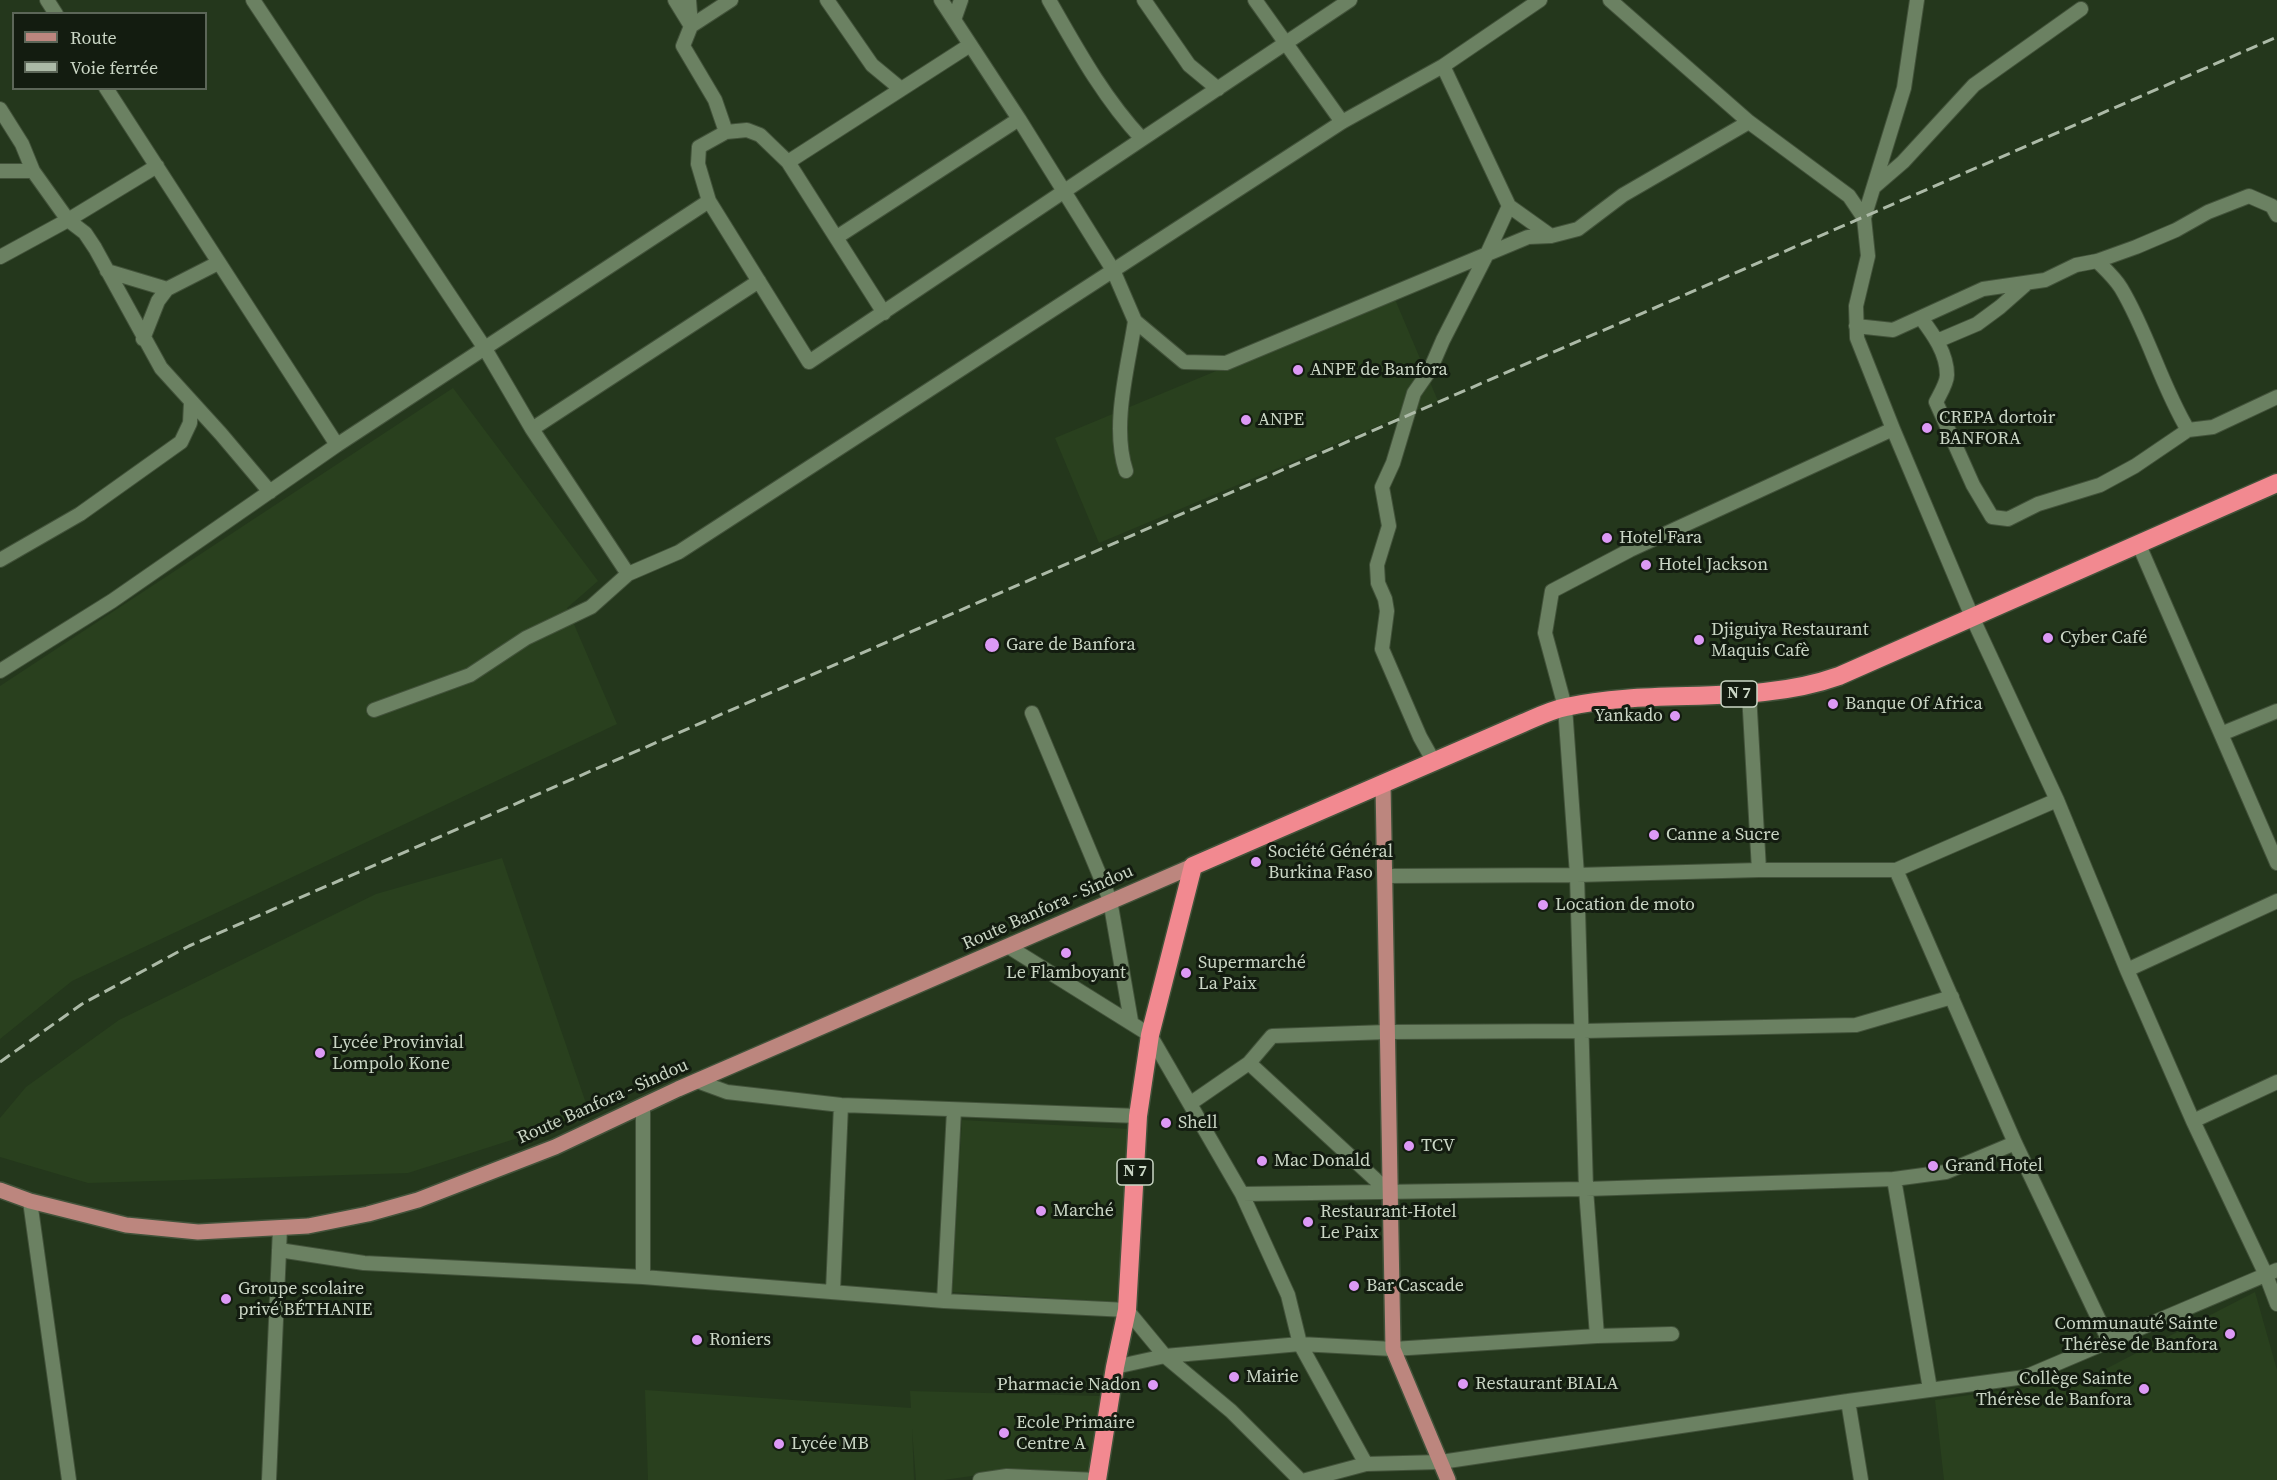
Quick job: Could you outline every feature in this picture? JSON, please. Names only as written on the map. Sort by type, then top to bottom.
[{"type":"highway","name":"N 7","points":[[1097,1480],[1114,1367],[1127,1310],[1138,1116],[1150,1035],[1193,867],[1547,712],[1565,707],[1630,698],[1749,693],[1821,683],[1973,619],[2277,483]]},
{"type":"main road","points":[[1383,784],[1393,1349],[1448,1480]]},
{"type":"main road","name":"Route Banfora - Sindou","points":[[0,1190],[30,1201],[136,1226],[198,1232],[280,1228],[338,1220],[418,1200],[555,1147],[697,1081],[1009,947],[1110,900],[1193,867]]},
{"type":"street","points":[[253,0],[484,346],[532,429],[628,574]]},
{"type":"street","points":[[675,0],[691,26]]},
{"type":"street","points":[[689,0],[691,26],[683,46],[715,100],[726,132]]},
{"type":"street","points":[[691,26],[731,0]]},
{"type":"street","points":[[827,0],[872,66],[901,89]]},
{"type":"street","points":[[941,0],[1065,191],[1113,270],[1135,321],[1184,362],[1226,363],[1528,237],[1551,236],[1578,229],[1623,195],[1749,122]]},
{"type":"street","points":[[954,20],[961,0]]},
{"type":"street","points":[[1049,0],[1088,70],[1142,139]]},
{"type":"street","points":[[1144,0],[1189,65],[1218,89]]},
{"type":"street","points":[[1255,0],[1342,122]]},
{"type":"street","points":[[884,313],[788,162],[760,135],[747,130],[726,132],[699,147],[698,164],[709,201],[809,362],[884,313],[1350,0]]},
{"type":"street","points":[[374,710],[470,675],[526,638],[591,607],[628,574],[679,552],[1342,122],[1443,66],[1540,0]]},
{"type":"street","points":[[1610,0],[1749,122],[1849,196],[1864,218]]},
{"type":"street","points":[[1917,0],[1904,88],[1864,218],[1868,256],[1856,306],[1857,338],[1973,619],[2057,800],[2127,970],[2193,1121],[2272,1273],[2277,1304]]},
{"type":"street","points":[[1874,187],[1903,162],[1974,85],[2081,9]]},
{"type":"street","points":[[788,162],[970,45]]},
{"type":"street","points":[[1443,66],[1509,206],[1551,236]]},
{"type":"street","points":[[107,90],[336,445]]},
{"type":"street","points":[[0,109],[22,144],[33,171],[68,220],[85,233],[161,368],[270,492]]},
{"type":"street","points":[[837,237],[1019,119]]},
{"type":"street","points":[[0,257],[68,220],[157,165]]},
{"type":"street","points":[[0,171],[33,171]]},
{"type":"street","points":[[1856,326],[1893,330],[1983,289],[2045,279],[2076,265],[2097,261],[2136,247],[2176,230],[2208,212],[2248,196],[2272,206],[2277,215]]},
{"type":"street","points":[[0,671],[112,601],[336,445],[484,346],[709,201]]},
{"type":"street","points":[[1434,762],[1420,737],[1382,649],[1386,611],[1385,599],[1378,584],[1377,565],[1389,526],[1382,487],[1393,463],[1414,393],[1430,370],[1509,206]]},
{"type":"street","points":[[2097,261],[2121,286],[2177,412],[2188,430]]},
{"type":"street","points":[[143,339],[158,301],[167,289],[218,263]]},
{"type":"street","points":[[107,271],[167,289]]},
{"type":"street","points":[[532,429],[759,281]]},
{"type":"street","points":[[1936,341],[1977,324],[2026,283]]},
{"type":"street","points":[[1921,318],[1943,354],[1947,376],[1936,402],[1973,485],[1992,517],[2008,519],[2038,504],[2100,485],[2136,465],[2188,430],[2213,427],[2277,397]]},
{"type":"street","points":[[1126,471],[1119,447],[1119,428],[1135,321]]},
{"type":"street","points":[[0,560],[80,514],[181,442],[190,423],[191,402]]},
{"type":"street","points":[[1597,1336],[1586,1189],[1577,874],[1565,707],[1545,633],[1552,591],[1630,550],[1893,429]]},
{"type":"street","points":[[2139,545],[2277,863]]},
{"type":"street","points":[[1749,693],[1759,870]]},
{"type":"street","points":[[2221,734],[2277,711]]},
{"type":"street","points":[[1032,713],[1110,900],[1131,1021]]},
{"type":"street","points":[[1385,876],[1896,870],[2057,800]]},
{"type":"street","points":[[1896,870],[2015,1143],[2110,1343]]},
{"type":"street","points":[[2127,970],[2277,901]]},
{"type":"street","points":[[1009,947],[1131,1021],[1150,1035],[1242,1194],[1288,1295],[1300,1344],[1366,1464]]},
{"type":"street","points":[[1191,1103],[1250,1062],[1272,1036],[1388,1032],[1583,1031],[1856,1025],[1952,997]]},
{"type":"street","points":[[1250,1062],[1390,1193]]},
{"type":"street","points":[[697,1081],[727,1092],[841,1105],[1138,1116]]},
{"type":"street","points":[[2193,1121],[2277,1082]]},
{"type":"street","points":[[833,1291],[841,1105]]},
{"type":"street","points":[[643,1106],[643,1277]]},
{"type":"street","points":[[944,1301],[954,1110]]},
{"type":"street","points":[[1242,1194],[1586,1189],[1894,1179],[1947,1172],[2015,1143]]},
{"type":"street","points":[[1894,1179],[1930,1389]]},
{"type":"street","points":[[30,1201],[69,1480]]},
{"type":"street","points":[[269,1480],[280,1228]]},
{"type":"street","points":[[279,1250],[364,1263],[643,1277],[944,1301],[1127,1310],[1165,1356],[1231,1411],[1300,1480]]},
{"type":"street","points":[[1306,1480],[1366,1464],[1441,1461],[2025,1377],[2272,1273]]},
{"type":"street","points":[[1114,1367],[1165,1356],[1300,1344],[1393,1349],[1597,1336],[1672,1335]]},
{"type":"street","points":[[1848,1401],[1861,1480]]},
{"type":"street","points":[[980,1480],[1007,1476],[1097,1480]]},
{"type":"shaded area","name":"ANPE","points":[[1394,297],[1438,401],[1099,543],[1055,438]]},
{"type":"shaded area","points":[[453,388],[598,581],[567,608],[617,724],[72,981],[0,1039],[0,686]]},
{"type":"shaded area","name":"Lycée Provinvial Lompolo Kone","points":[[502,858],[590,1115],[408,1173],[88,1183],[0,1157],[0,1118],[26,1087],[119,1020],[376,894]]},
{"type":"shaded area","name":"Marché","points":[[962,1120],[1130,1129],[1121,1302],[952,1292]]},
{"type":"shaded area","name":"Collège Sainte Thérèse de Banfora","points":[[2255,1292],[2277,1370],[2277,1480],[1944,1480],[1935,1400],[2088,1378]]},
{"type":"shaded area","points":[[645,1390],[911,1408],[910,1391],[1100,1396],[1089,1476],[1013,1470],[944,1480],[916,1480],[912,1428],[914,1480],[648,1480]]},
{"type":"railway","points":[[0,1062],[82,1004],[189,946],[2277,37]]},
{"type":"place","name":"ANPE de Banfora","points":[[1298,370]]},
{"type":"place","name":"ANPE","points":[[1246,420]]},
{"type":"place","name":"CREPA dortoir BANFORA","points":[[1927,428]]},
{"type":"place","name":"Hotel Fara","points":[[1607,538]]},
{"type":"place","name":"Hotel Jackson","points":[[1646,565]]},
{"type":"place","name":"Cyber Café","points":[[2048,638]]},
{"type":"place","name":"Djiguiya Restaurant Maquis Cafè","points":[[1699,640]]},
{"type":"place","name":"Gare de Banfora","points":[[992,645]]},
{"type":"place","name":"Banque Of Africa","points":[[1833,704]]},
{"type":"place","name":"Yankado","points":[[1675,716]]},
{"type":"place","name":"Canne a Sucre","points":[[1654,835]]},
{"type":"place","name":"Société Général Burkina Faso","points":[[1256,862]]},
{"type":"place","name":"Location de moto","points":[[1543,905]]},
{"type":"place","name":"Le Flamboyant","points":[[1066,953]]},
{"type":"place","name":"Supermarché La Paix","points":[[1186,973]]},
{"type":"place","name":"Lycée Provinvial Lompolo Kone","points":[[320,1053]]},
{"type":"place","name":"Shell","points":[[1166,1123]]},
{"type":"place","name":"TCV","points":[[1409,1146]]},
{"type":"place","name":"Mac Donald","points":[[1262,1161]]},
{"type":"place","name":"Grand Hotel","points":[[1933,1166]]},
{"type":"place","name":"Marché","points":[[1041,1211]]},
{"type":"place","name":"Restaurant-Hotel Le Paix","points":[[1308,1222]]},
{"type":"place","name":"Bar Cascade","points":[[1354,1286]]},
{"type":"place","name":"Groupe scolaire privé BÉTHANIE","points":[[226,1299]]},
{"type":"place","name":"Communauté Sainte Thérèse de Banfora","points":[[2230,1334]]},
{"type":"place","name":"Roniers","points":[[697,1340]]},
{"type":"place","name":"Mairie","points":[[1234,1377]]},
{"type":"place","name":"Restaurant BIALA","points":[[1463,1384]]},
{"type":"place","name":"Pharmacie Nadon","points":[[1153,1385]]},
{"type":"place","name":"Collège Sainte Thérèse de Banfora","points":[[2144,1389]]},
{"type":"place","name":"Ecole Primaire Centre A","points":[[1004,1433]]},
{"type":"place","name":"Lycée MB","points":[[779,1444]]}]
